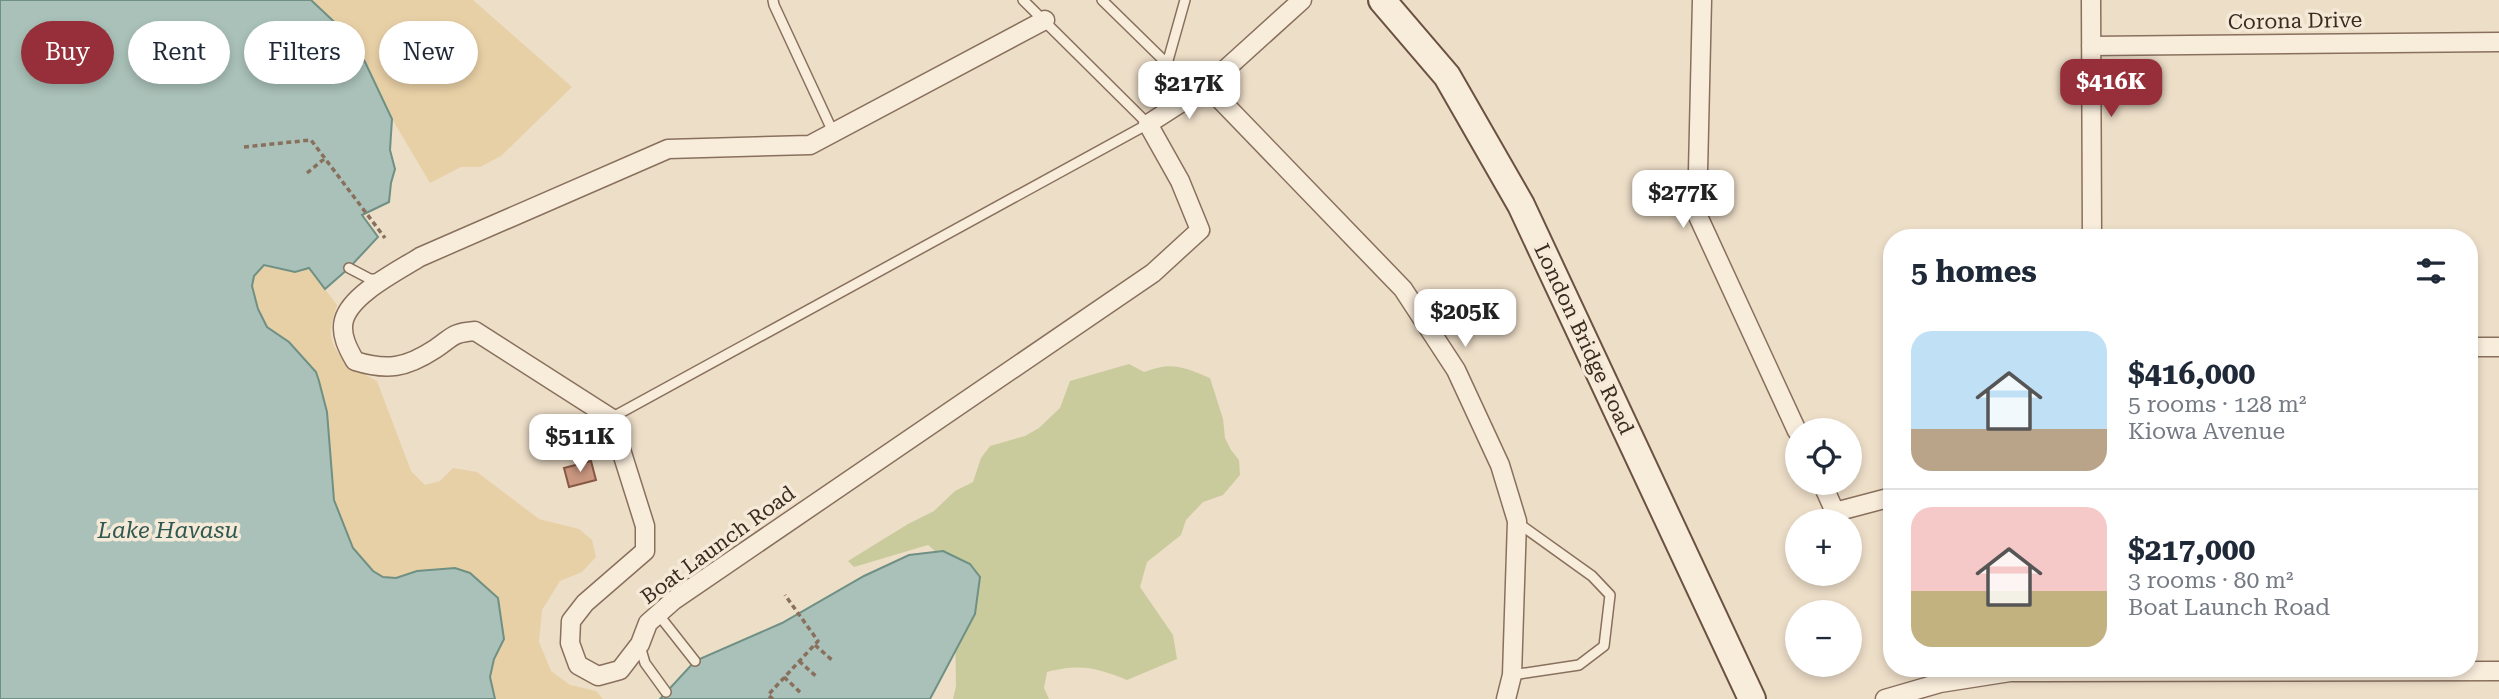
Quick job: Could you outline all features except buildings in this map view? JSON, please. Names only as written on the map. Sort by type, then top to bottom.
[{"type":"street","points":[[1148,124],[1202,90],[1302,0]]},
{"type":"street","name":"London Bridge Road","points":[[1382,0],[1447,76],[1521,205],[1752,699]]},
{"type":"street","points":[[1702,0],[1697,214],[1791,418]]},
{"type":"street","points":[[2091,0],[2092,229]]},
{"type":"street","points":[[611,418],[475,331],[456,333],[434,350],[404,366],[379,369],[355,361],[345,343],[343,321],[351,306],[384,279],[420,257],[668,149],[810,145],[1045,19]]},
{"type":"street","name":"Corona Drive","points":[[2091,46],[2499,42]]},
{"type":"street","points":[[1202,90],[1403,289],[1456,370],[1500,465],[1517,522],[1512,676],[1506,699]]},
{"type":"street","name":"Boat Launch Road","points":[[611,418],[645,526],[645,551],[585,603],[571,621],[570,643],[578,665],[598,676],[620,670],[640,644],[648,623],[674,600],[1153,273],[1200,230],[1180,181],[1148,124]]},
{"type":"street","points":[[2478,347],[2499,346]]},
{"type":"street","points":[[1827,495],[1835,512],[1883,499]]},
{"type":"street","points":[[2478,671],[2499,671]]},
{"type":"street","points":[[1885,699],[1941,691],[1992,677]]},
{"type":"lane","points":[[611,418],[1148,124],[1023,0]]},
{"type":"lane","points":[[1102,0],[1167,64],[1202,90]]},
{"type":"lane","points":[[1167,64],[1185,0]]},
{"type":"lane","points":[[771,2],[833,132]]},
{"type":"lane","points":[[349,268],[370,279],[384,279]]},
{"type":"lane","points":[[1512,676],[1579,665],[1604,646],[1610,595],[1592,576],[1517,522]]},
{"type":"lane","points":[[658,614],[695,661]]},
{"type":"lane","points":[[640,644],[645,663],[666,692]]},
{"type":"path","points":[[244,147],[311,140],[385,238]]},
{"type":"path","points":[[307,173],[325,158]]},
{"type":"path","points":[[773,699],[768,695],[818,641],[785,595]]},
{"type":"path","points":[[815,645],[833,661]]},
{"type":"path","points":[[799,661],[818,678]]},
{"type":"path","points":[[784,677],[802,694]]},
{"type":"green space","points":[[1129,364],[1144,372],[1163,367],[1178,367],[1210,378],[1223,419],[1225,438],[1239,460],[1240,475],[1223,495],[1203,502],[1186,520],[1181,535],[1147,562],[1140,587],[1173,635],[1177,659],[1127,680],[1087,668],[1047,672],[1044,688],[1049,699],[953,699],[956,686],[954,568],[928,545],[854,567],[848,561],[934,511],[955,491],[973,482],[981,458],[990,446],[1025,436],[1039,428],[1060,408],[1070,381]]},
{"type":"sand","points":[[311,0],[473,0],[572,87],[501,156],[480,167],[461,167],[430,183],[392,119],[365,62],[365,21],[333,21]]},
{"type":"sand","points":[[264,265],[309,268],[337,305],[331,327],[334,346],[345,360],[377,381],[411,471],[425,485],[440,481],[453,468],[477,472],[539,519],[579,529],[592,540],[596,557],[582,572],[560,581],[542,610],[539,642],[551,671],[570,685],[596,691],[603,699],[495,699],[490,677],[494,659],[504,639],[498,598],[480,581],[417,571],[396,578],[383,577],[373,571],[353,548],[334,500],[327,412],[316,372],[289,342],[267,327],[258,309],[252,286],[254,276]]},
{"type":"water","name":"Lake Havasu","points":[[0,0],[311,0],[333,21],[244,21],[244,84],[365,84],[365,62],[392,119],[390,150],[395,169],[389,202],[362,215],[378,237],[349,268],[325,289],[309,268],[295,272],[264,265],[254,276],[252,286],[258,309],[267,327],[289,342],[316,372],[327,412],[334,500],[353,548],[373,571],[383,577],[396,578],[417,571],[455,568],[470,573],[498,598],[504,639],[494,659],[490,677],[495,699],[0,699]]},
{"type":"water","points":[[943,551],[970,564],[980,577],[975,614],[930,699],[660,699],[695,661],[782,623],[864,576],[909,555]]}]
